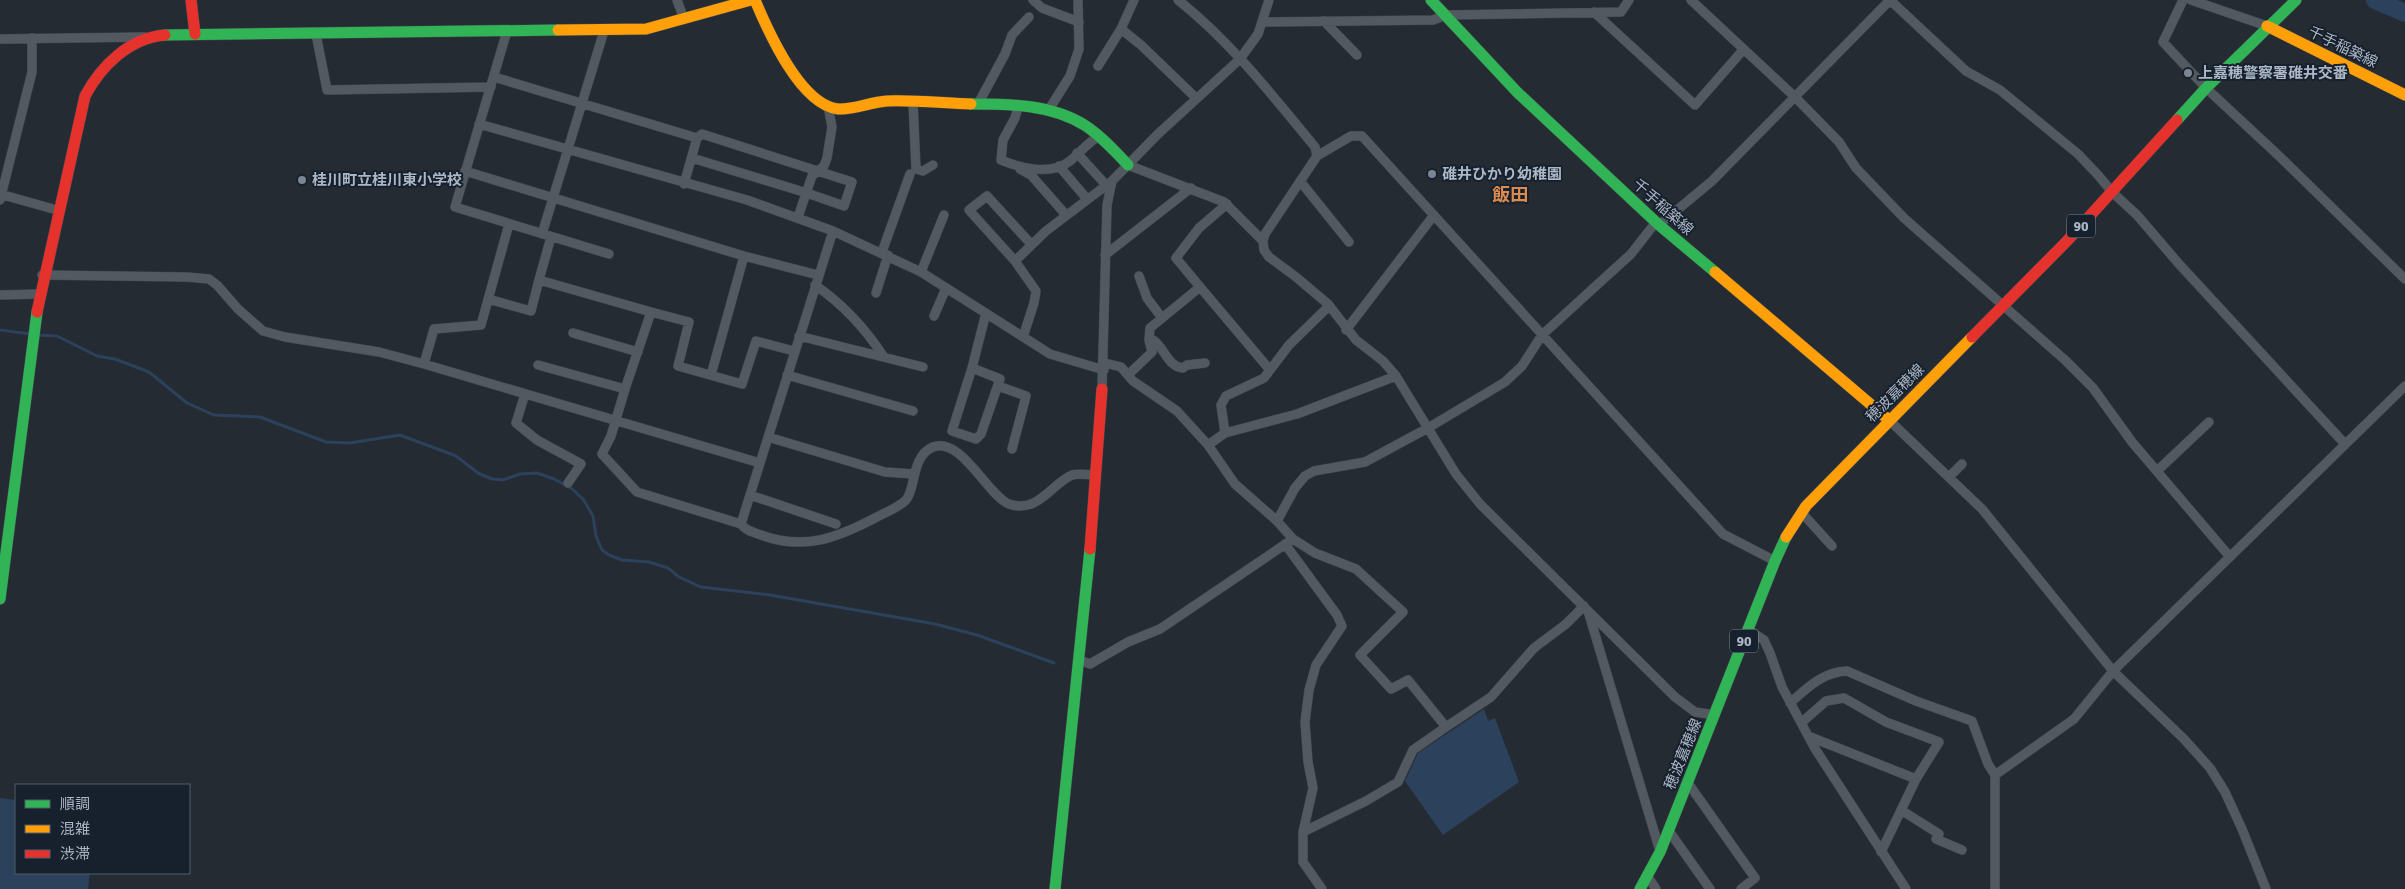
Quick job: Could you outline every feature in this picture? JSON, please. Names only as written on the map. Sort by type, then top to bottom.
[{"type":"street","points":[[191,0],[195,34]]},
{"type":"street","points":[[677,0],[684,19]]},
{"type":"street","points":[[0,39],[195,34],[646,29],[753,0],[772,40],[805,87],[828,106],[838,109],[877,102],[913,102],[978,104],[1048,111],[1076,121],[1099,136],[1128,166],[1191,188],[1227,204],[1263,242]]},
{"type":"street","points":[[1033,0],[1042,8],[1079,22]]},
{"type":"street","points":[[1048,111],[1075,64],[1079,49],[1078,0]]},
{"type":"street","points":[[1098,66],[1120,29],[1134,0]]},
{"type":"street","points":[[1178,0],[1192,11],[1240,59],[1315,147],[1317,156]]},
{"type":"street","points":[[1015,261],[1031,244],[1128,166],[1158,134],[1240,59],[1252,44],[1269,0]]},
{"type":"street","name":"千手稲築線","points":[[1431,0],[1517,92],[1657,223],[1889,420]]},
{"type":"street","points":[[1262,22],[1432,20],[1446,15],[1620,12],[1629,0]]},
{"type":"street","points":[[1691,0],[1795,97],[1838,142],[1856,168],[1904,218],[2065,360],[2093,388],[2132,442],[2230,557]]},
{"type":"street","points":[[1277,521],[1295,488],[1305,476],[1314,471],[1365,462],[1428,428],[1505,382],[1522,366],[1542,336],[1631,254],[1657,223],[1712,181],[1890,0],[1966,71],[2000,90],[2078,154],[2098,174],[2112,192],[2137,215],[2179,264],[2345,444]]},
{"type":"street","points":[[2183,0],[2162,42],[2206,88],[2278,155],[2405,279]]},
{"type":"street","points":[[2191,0],[2267,26]]},
{"type":"street","name":"穂波嘉穂線","points":[[1640,889],[1648,877],[1669,831],[1775,560],[1791,528],[1802,512],[1889,420],[2003,307],[2112,192],[2206,88],[2267,26],[2296,0]]},
{"type":"street","points":[[1594,12],[1695,105],[1743,50]]},
{"type":"street","points":[[978,104],[1005,54],[1012,35],[1029,17]]},
{"type":"street","points":[[1324,21],[1357,55]]},
{"type":"street","name":"千手稲築線","points":[[2267,26],[2405,95]]},
{"type":"street","points":[[1120,29],[1141,45],[1196,98]]},
{"type":"street","points":[[488,298],[531,311],[539,280],[552,198],[604,30]]},
{"type":"street","points":[[507,31],[455,207],[608,254]]},
{"type":"street","points":[[316,34],[327,90],[491,87]]},
{"type":"street","points":[[0,599],[42,275],[85,96],[91,82],[104,66],[122,51],[154,36]]},
{"type":"street","points":[[32,38],[32,72],[0,196],[57,210]]},
{"type":"street","points":[[494,77],[697,138]]},
{"type":"street","points":[[913,102],[916,169],[923,171],[933,165]]},
{"type":"street","points":[[798,217],[812,176],[820,171],[827,158],[832,136],[828,106]]},
{"type":"street","points":[[1018,107],[1015,118],[1003,140],[1001,160],[1018,167],[1030,175],[1066,215]]},
{"type":"street","points":[[479,124],[684,184],[747,200],[833,231],[921,272],[1050,354],[1104,367],[1121,367],[1133,381],[1177,411],[1208,445],[1235,484],[1277,521],[1337,615],[1342,626],[1316,665],[1305,722],[1308,762],[1313,788],[1303,832],[1303,862],[1322,889]]},
{"type":"street","points":[[684,184],[697,138],[702,134],[852,182],[844,206],[692,158]]},
{"type":"street","points":[[1018,167],[1060,166],[1071,160],[1089,142],[1099,136]]},
{"type":"street","points":[[1715,715],[1695,712],[1684,705],[1480,504],[1456,474],[1396,376],[1346,330],[1329,306],[1296,277],[1269,257],[1264,250],[1263,242],[1272,222],[1317,156],[1351,136],[1362,136],[1724,534],[1735,542],[1775,560]]},
{"type":"street","points":[[1055,889],[1079,660],[1104,367],[1105,255],[1109,183],[1077,153]]},
{"type":"street","points":[[1060,166],[1087,199]]},
{"type":"street","points":[[465,171],[744,256],[818,275]]},
{"type":"street","points":[[876,293],[885,254],[910,174]]},
{"type":"street","points":[[1300,181],[1350,242]]},
{"type":"street","points":[[1105,255],[1191,188]]},
{"type":"street","points":[[1023,337],[1034,304],[1036,291],[1015,261],[969,210],[986,196],[1031,244]]},
{"type":"street","points":[[1227,204],[1199,228],[1176,258],[1270,370]]},
{"type":"street","points":[[921,272],[944,215]]},
{"type":"street","points":[[1346,330],[1434,215]]},
{"type":"street","points":[[424,364],[434,329],[481,324],[510,224]]},
{"type":"street","points":[[741,524],[833,231]]},
{"type":"street","points":[[711,376],[744,256]]},
{"type":"street","points":[[42,275],[187,276],[209,279],[217,284],[250,321],[263,331],[285,337],[379,352],[760,463]]},
{"type":"street","points":[[1139,276],[1147,298],[1162,318]]},
{"type":"street","points":[[539,280],[689,322],[678,366],[711,376],[742,384],[756,341],[794,351]]},
{"type":"street","points":[[815,286],[837,300],[866,330],[884,357]]},
{"type":"street","points":[[1128,374],[1152,352],[1148,338],[1150,328],[1200,287]]},
{"type":"street","points":[[934,316],[946,288]]},
{"type":"street","points":[[0,295],[39,294]]},
{"type":"street","points":[[1224,433],[1221,405],[1226,396],[1257,383],[1270,370],[1289,345],[1329,306]]},
{"type":"street","points":[[651,312],[624,389],[616,422],[602,454],[637,492],[741,524],[745,530],[776,541],[796,543],[819,541],[845,533],[895,508],[910,494],[913,474],[927,451],[940,446],[954,451],[972,465],[1001,499],[1010,504],[1022,506],[1048,495],[1073,475],[1095,475]]},
{"type":"street","points":[[972,368],[1000,379],[979,438],[973,439],[952,431],[972,368],[986,313]]},
{"type":"street","points":[[573,333],[638,352]]},
{"type":"street","points":[[799,336],[923,367]]},
{"type":"street","points":[[1148,338],[1158,344],[1168,358],[1179,368],[1205,363]]},
{"type":"street","points":[[538,365],[624,389]]},
{"type":"street","points":[[787,376],[913,411]]},
{"type":"street","points":[[1208,445],[1224,433],[1297,414],[1396,376]]},
{"type":"street","points":[[998,386],[1026,396],[1012,449]]},
{"type":"street","points":[[1996,775],[2074,719],[2113,671],[2405,386]]},
{"type":"street","points":[[525,394],[516,423],[537,440],[581,464],[568,483]]},
{"type":"street","points":[[1889,420],[1982,509],[2113,671],[2184,738],[2210,768],[2235,814],[2266,889]]},
{"type":"street","points":[[2157,471],[2210,422]]},
{"type":"street","points":[[768,437],[885,472],[913,474]]},
{"type":"street","points":[[1949,478],[1962,464]]},
{"type":"street","points":[[750,495],[836,524]]},
{"type":"street","points":[[1802,512],[1832,546]]},
{"type":"street","points":[[1079,660],[1090,664],[1128,642],[1160,629],[1289,542]]},
{"type":"street","points":[[1289,542],[1356,569],[1403,612],[1360,654],[1391,689],[1408,680],[1446,728]]},
{"type":"street","points":[[1303,832],[1366,801],[1398,782],[1414,750],[1491,697],[1534,648],[1586,607]]},
{"type":"street","points":[[1586,607],[1660,852]]},
{"type":"street","points":[[1749,630],[1764,640],[1790,703],[1808,736],[1906,889]]},
{"type":"street","points":[[1790,703],[1815,681],[1837,672],[1847,671],[1916,701],[1972,721],[1988,764],[1996,775],[1995,889]]},
{"type":"street","points":[[1802,723],[1826,701],[1844,698],[1886,722],[1940,742],[1916,779],[1881,852]]},
{"type":"street","points":[[1808,736],[1916,779]]},
{"type":"street","points":[[1688,783],[1755,878],[1741,889]]},
{"type":"street","points":[[1901,810],[1939,834],[1936,839],[1962,850]]},
{"type":"street","points":[[1669,831],[1710,889]]},
{"type":"street","points":[[1648,877],[1656,889]]},
{"type":"water","points":[[1484,709],[1488,721],[1495,718],[1519,782],[1443,835],[1405,781],[1418,753]]},
{"type":"water","points":[[0,798],[15,800],[15,874],[90,874],[88,889],[0,889]]},
{"type":"waterway","points":[[2375,0],[2405,13]]},
{"type":"waterway","points":[[0,330],[31,334]]},
{"type":"waterway","points":[[37,335],[57,336],[97,356],[115,359],[149,372],[187,403],[214,415],[260,417],[326,442],[350,443],[400,435],[456,456],[478,473],[492,479],[503,480],[520,474],[537,473],[554,479],[571,488],[583,499],[593,516],[596,536],[602,550],[622,560],[649,562],[668,568],[679,577],[701,587],[770,595],[935,624],[977,635],[1054,663]]},
{"type":"traffic: fast","points":[[1431,0],[1517,92],[1659,225],[1715,272]]},
{"type":"traffic: fast","points":[[2177,120],[2206,88],[2296,0]]},
{"type":"traffic: fast","points":[[165,35],[558,30]]},
{"type":"traffic: fast","points":[[971,104],[1015,105],[1059,113],[1092,130],[1128,165]]},
{"type":"traffic: fast","points":[[0,599],[37,312]]},
{"type":"traffic: fast","points":[[1640,889],[1660,852],[1786,537]]},
{"type":"traffic: fast","points":[[1055,889],[1090,549]]},
{"type":"traffic: slow","points":[[558,30],[646,29],[751,0]]},
{"type":"traffic: slow","points":[[755,0],[787,64],[798,80],[824,104],[838,109],[887,101],[971,104]]},
{"type":"traffic: slow","points":[[2267,26],[2405,95]]},
{"type":"traffic: slow","points":[[1715,272],[1889,420]]},
{"type":"traffic: slow","points":[[1786,537],[1806,506],[1972,337]]},
{"type":"traffic: jam","points":[[191,0],[195,34]]},
{"type":"traffic: jam","points":[[37,312],[85,96],[99,74],[118,55],[140,42],[152,37],[165,35]]},
{"type":"traffic: jam","points":[[1972,337],[2067,241],[2177,120]]},
{"type":"traffic: jam","points":[[1090,549],[1102,389]]},
{"type":"place","name":"上嘉穂警察署碓井交番","points":[[2188,73]]},
{"type":"place","name":"碓井ひかり幼稚園","points":[[1432,174]]},
{"type":"place","name":"桂川町立桂川東小学校","points":[[302,180]]},
{"type":"district","name":"飯田","points":[[1510,195]]}]
